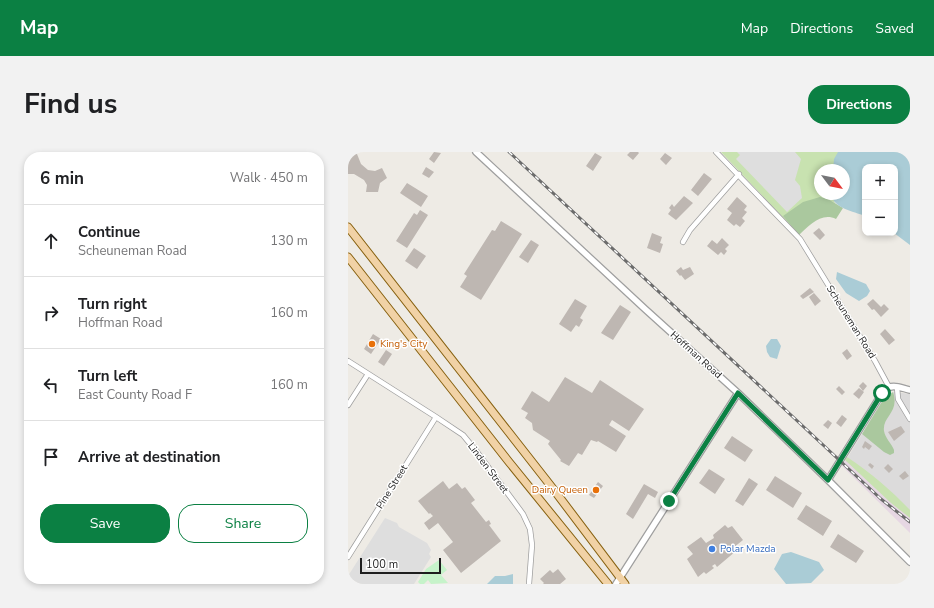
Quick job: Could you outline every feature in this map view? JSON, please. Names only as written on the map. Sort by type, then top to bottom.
[{"type":"main road","points":[[348,227],[554,490],[618,581],[625,584]]},
{"type":"main road","points":[[348,257],[509,462],[608,584]]},
{"type":"street","name":"Hoffman Road","points":[[476,152],[738,393],[910,562]]},
{"type":"street","name":"Scheuneman Road","points":[[716,152],[739,174],[800,239],[877,364],[889,387]]},
{"type":"street","points":[[683,242],[690,230],[739,174]]},
{"type":"street","name":"Linden Street","points":[[348,361],[436,416],[463,435],[478,452],[523,514],[530,529],[532,545],[529,584]]},
{"type":"street","points":[[348,405],[368,374]]},
{"type":"street","points":[[828,480],[882,393],[889,387],[910,390]]},
{"type":"street","points":[[897,387],[898,400],[910,419]]},
{"type":"street","points":[[618,581],[738,393]]},
{"type":"street","name":"Pine Street","points":[[348,557],[436,416]]},
{"type":"shaded area","points":[[737,152],[795,152],[801,159],[795,180],[800,186],[802,198],[787,212],[736,159],[740,155]]},
{"type":"shaded area","points":[[895,392],[910,394],[910,517],[846,460],[882,401],[890,393]]},
{"type":"shaded area","points":[[846,460],[910,517],[910,533],[842,466]]},
{"type":"shaded area","points":[[385,518],[397,523],[399,527],[427,543],[431,550],[429,554],[431,557],[414,584],[348,584],[348,576]]},
{"type":"green space","points":[[721,152],[887,152],[869,164],[862,164],[862,167],[850,169],[850,164],[814,164],[814,200],[826,200],[792,227]]},
{"type":"green space","points":[[814,199],[814,200],[830,200],[843,208],[836,219],[825,217],[820,219],[811,224],[799,235],[783,216],[803,202]]},
{"type":"green space","points":[[893,392],[895,399],[893,410],[884,426],[887,439],[894,450],[894,453],[890,455],[862,434],[883,400]]},
{"type":"green space","points":[[847,457],[896,496],[910,510],[910,518],[891,503],[845,460]]},
{"type":"green space","points":[[439,560],[447,570],[441,575],[448,583],[431,584],[428,580],[424,584],[420,584],[418,582],[426,569]]},
{"type":"water","points":[[838,152],[910,152],[910,245],[898,236],[898,164],[862,164],[862,215],[845,209],[834,200],[850,200],[850,164],[834,164],[834,159]]},
{"type":"water","points":[[837,272],[866,284],[870,291],[867,296],[859,301],[846,293],[836,279]]},
{"type":"water","points":[[771,339],[777,339],[781,346],[777,359],[770,357],[767,352],[766,346]]},
{"type":"water","points":[[791,552],[819,562],[824,570],[811,583],[786,584],[774,569],[782,554]]},
{"type":"water","points":[[513,574],[513,584],[487,584],[495,576]]},
{"type":"building","points":[[434,152],[441,153],[434,163],[429,159]]},
{"type":"building","points":[[630,152],[639,153],[633,160],[627,155]]},
{"type":"building","points":[[348,153],[357,154],[361,164],[368,170],[375,171],[382,168],[387,178],[380,183],[378,192],[366,192],[367,185],[364,180],[354,174],[348,174]]},
{"type":"building","points":[[595,153],[602,157],[593,171],[586,166]]},
{"type":"building","points":[[665,153],[672,158],[666,165],[660,159]]},
{"type":"building","points":[[426,167],[434,172],[429,178],[422,174]]},
{"type":"building","points":[[704,173],[712,179],[698,196],[691,190]]},
{"type":"building","points":[[407,183],[428,196],[421,207],[400,193]]},
{"type":"building","points":[[684,196],[693,203],[676,220],[668,214],[671,210],[669,208],[672,204],[674,207]]},
{"type":"building","points":[[737,197],[747,206],[744,210],[747,212],[742,218],[745,221],[740,227],[736,224],[734,226],[727,220],[732,213],[727,209]]},
{"type":"building","points":[[420,210],[428,215],[407,248],[396,241],[414,213],[417,215]]},
{"type":"building","points":[[501,221],[522,234],[481,300],[460,287],[467,276],[464,274],[492,230],[495,231]]},
{"type":"building","points":[[819,228],[825,235],[820,240],[813,233]]},
{"type":"building","points":[[652,233],[662,237],[660,243],[663,244],[660,253],[647,248]]},
{"type":"building","points":[[722,238],[729,245],[725,249],[727,251],[724,255],[721,252],[718,255],[707,246],[712,240],[717,244]]},
{"type":"building","points":[[531,240],[539,245],[528,263],[519,257]]},
{"type":"building","points":[[414,248],[426,256],[417,269],[405,261]]},
{"type":"building","points":[[681,267],[683,270],[690,267],[694,274],[685,280],[676,271]]},
{"type":"building","points":[[810,288],[814,292],[803,299],[800,296]]},
{"type":"building","points":[[814,293],[821,301],[815,306],[809,297]]},
{"type":"building","points":[[575,299],[587,306],[580,318],[583,320],[579,327],[576,325],[571,332],[559,324]]},
{"type":"building","points":[[873,299],[881,307],[884,304],[889,309],[881,317],[867,304]]},
{"type":"building","points":[[620,305],[631,312],[613,340],[601,333]]},
{"type":"building","points":[[885,329],[895,340],[889,345],[880,334]]},
{"type":"building","name":"King's City","points":[[373,334],[381,339],[371,354],[364,349]]},
{"type":"building","points":[[847,349],[852,356],[847,360],[842,353]]},
{"type":"building","points":[[386,350],[392,354],[384,366],[378,362]]},
{"type":"building","points":[[565,377],[592,393],[600,380],[644,409],[629,431],[612,420],[609,425],[626,436],[616,452],[598,441],[591,440],[582,455],[578,453],[569,466],[560,461],[561,460],[548,444],[550,441],[533,430],[532,423],[525,418],[528,413],[521,409],[532,391],[549,402]]},
{"type":"building","points":[[863,382],[867,386],[863,391],[859,386]]},
{"type":"building","points":[[839,386],[845,392],[842,395],[836,389]]},
{"type":"building","points":[[859,388],[864,392],[859,399],[853,394]]},
{"type":"building","points":[[842,415],[847,419],[841,427],[836,423]]},
{"type":"building","points":[[828,420],[832,423],[828,429],[823,425]]},
{"type":"building","points":[[901,426],[905,432],[894,441],[888,432]]},
{"type":"building","points":[[732,436],[753,450],[745,462],[724,448]]},
{"type":"building","points":[[865,441],[872,446],[869,450],[862,447]]},
{"type":"building","points":[[870,463],[874,466],[872,469],[868,465]]},
{"type":"building","points":[[888,464],[893,469],[889,473],[884,468]]},
{"type":"building","points":[[709,469],[725,479],[715,494],[699,483]]},
{"type":"building","points":[[905,471],[909,476],[903,480],[899,476]]},
{"type":"building","points":[[775,476],[802,493],[793,508],[766,490]]},
{"type":"building","points":[[749,478],[758,484],[743,506],[735,501]]},
{"type":"building","points":[[443,481],[449,489],[457,483],[462,489],[465,487],[475,500],[471,503],[486,522],[489,520],[491,524],[489,525],[501,541],[461,573],[443,550],[453,542],[438,523],[429,530],[424,523],[433,516],[430,513],[429,514],[418,501]]},
{"type":"building","name":"Dairy Queen","points":[[598,482],[603,486],[594,498],[589,495]]},
{"type":"building","points":[[644,484],[658,492],[655,498],[648,494],[633,519],[626,514]]},
{"type":"building","points":[[806,505],[832,521],[823,536],[797,519]]},
{"type":"building","name":"Polar Mazda","points":[[725,525],[728,528],[732,526],[743,540],[733,548],[736,551],[717,567],[715,564],[712,566],[714,568],[706,574],[704,572],[698,577],[687,559],[693,554],[687,547],[701,537],[706,543],[714,538],[713,535]]},
{"type":"building","points":[[838,534],[864,551],[856,563],[830,547]]},
{"type":"building","points":[[558,569],[566,579],[560,584],[543,584],[544,583],[540,579],[550,570],[553,573]]},
{"type":"railway","points":[[509,152],[881,499],[910,522]]},
{"type":"place","name":"King's City","points":[[372,344]]},
{"type":"place","name":"Dairy Queen","points":[[596,490]]},
{"type":"place","name":"Polar Mazda","points":[[712,549]]},
{"type":"route","points":[[669,501],[738,393],[828,480],[882,393]]}]
